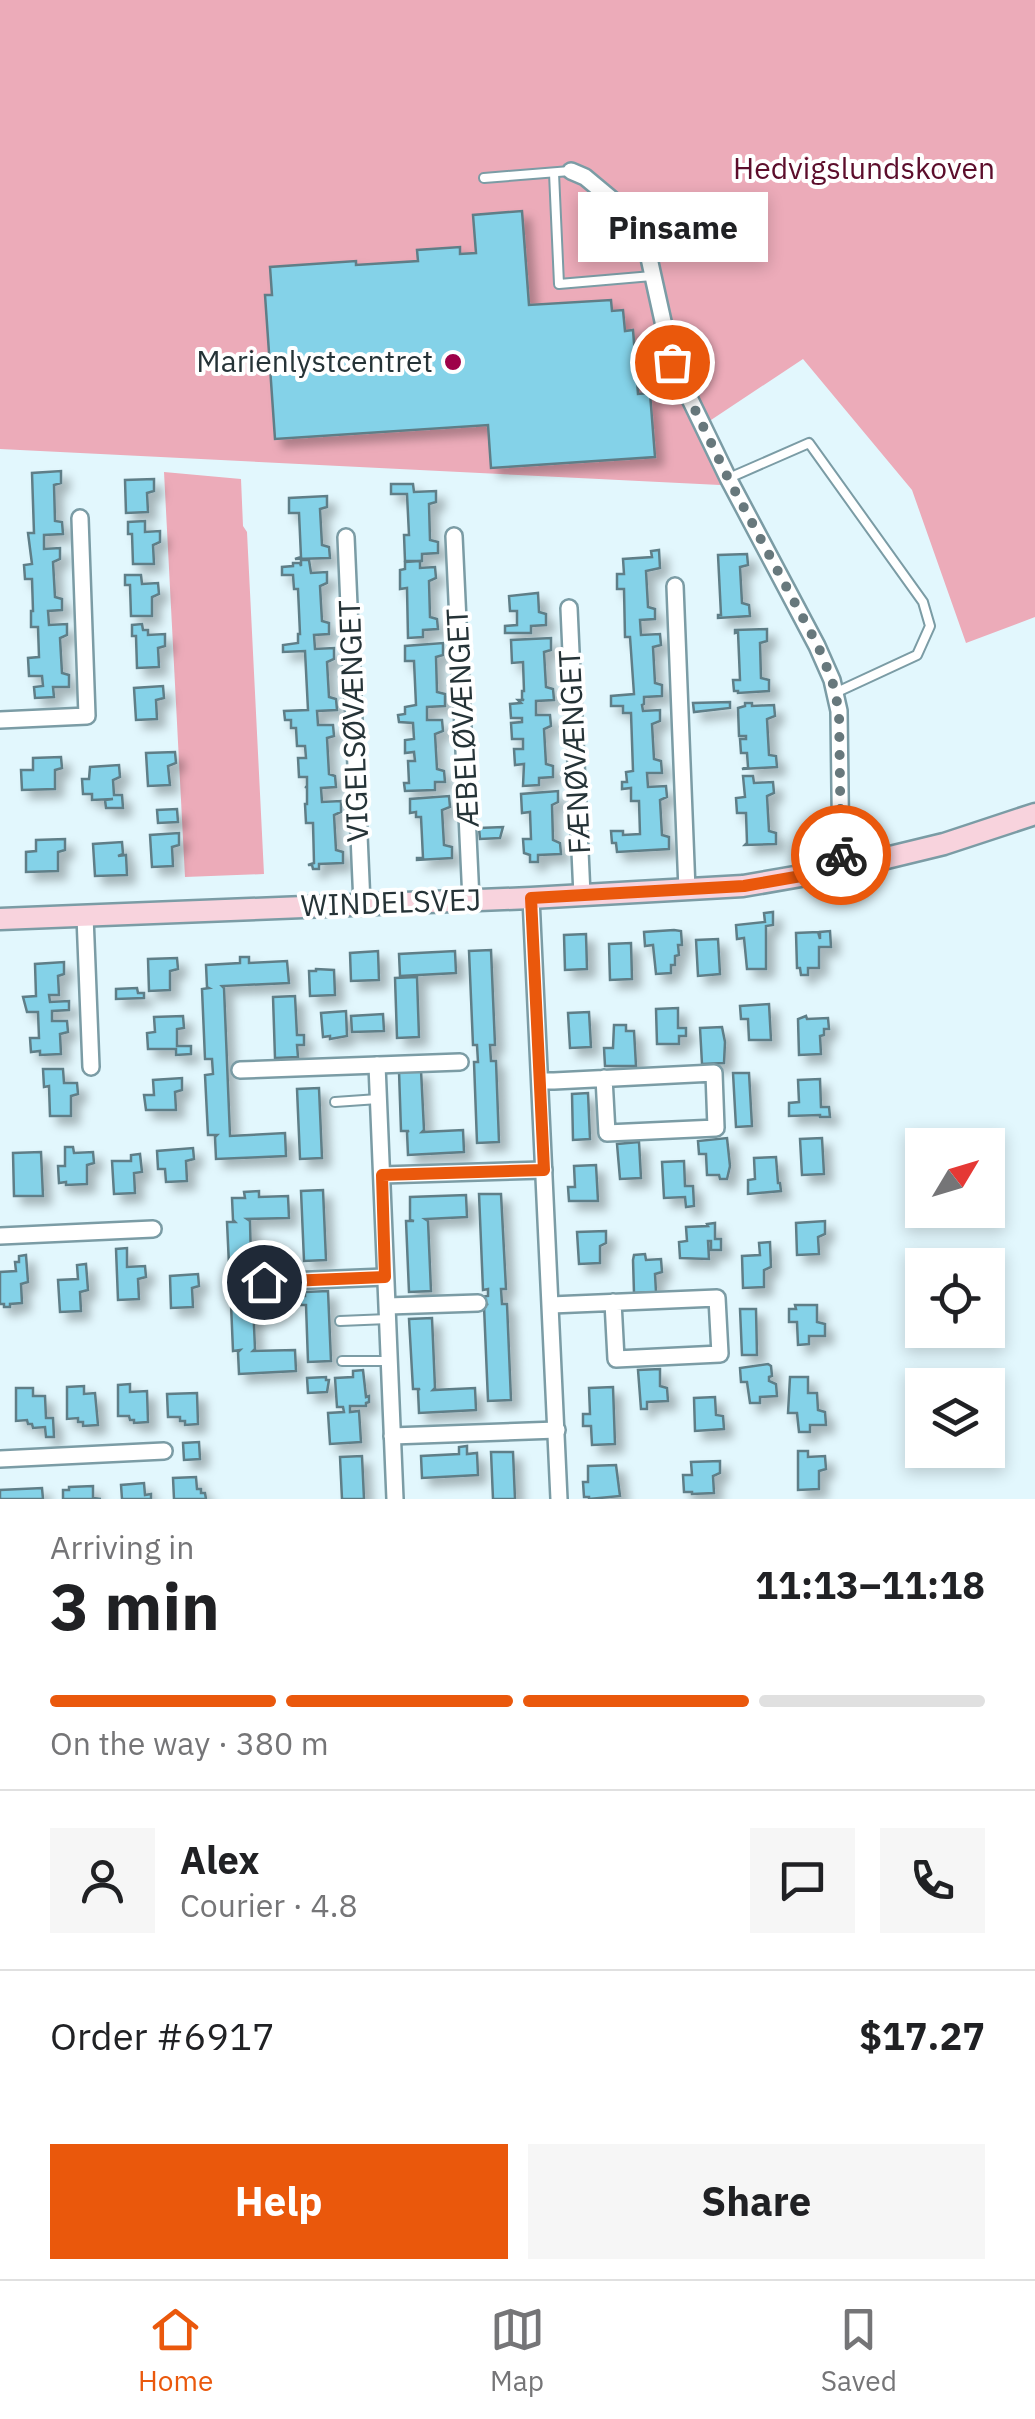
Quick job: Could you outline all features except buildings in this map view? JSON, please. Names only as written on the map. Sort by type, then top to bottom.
[{"type":"street","points":[[571,171],[615,202],[637,230],[648,258],[672,362],[832,680],[839,711],[841,869]]},
{"type":"street","points":[[0,720],[86,716],[80,518]]},
{"type":"street","name":"ÆBELØVÆNGET","points":[[454,536],[471,900]]},
{"type":"street","name":"VIGELSØVÆNGET","points":[[346,537],[362,904]]},
{"type":"street","points":[[674,586],[688,890]]},
{"type":"street","name":"FÆNØVÆNGET","points":[[569,608],[582,895]]},
{"type":"street","name":"WINDELSVEJ","points":[[0,918],[744,886],[841,869],[951,842],[1035,814]]},
{"type":"street","points":[[531,898],[560,1499]]},
{"type":"street","points":[[85,916],[91,1067]]},
{"type":"street","points":[[240,1070],[460,1062]]},
{"type":"street","points":[[377,1065],[395,1499]]},
{"type":"street","points":[[540,1082],[604,1078],[714,1072],[716,1128],[607,1133],[604,1078]]},
{"type":"street","points":[[382,1175],[544,1170]]},
{"type":"street","points":[[0,1236],[153,1229]]},
{"type":"street","points":[[264,1282],[385,1277]]},
{"type":"street","points":[[551,1305],[613,1302],[718,1298],[720,1354],[616,1359],[613,1302]]},
{"type":"street","points":[[388,1312],[478,1304]]},
{"type":"street","points":[[392,1436],[557,1430]]},
{"type":"street","points":[[0,1459],[164,1451]]},
{"type":"lane","points":[[484,178],[571,171]]},
{"type":"lane","points":[[554,172],[559,284],[652,276]]},
{"type":"lane","points":[[728,478],[809,443],[923,602],[930,626],[917,655],[835,693]]},
{"type":"lane","points":[[334,1102],[378,1099]]},
{"type":"lane","points":[[340,1320],[388,1312]]},
{"type":"lane","points":[[342,1362],[390,1361]]},
{"type":"green space","name":"Hedvigslundskoven","points":[[0,0],[1035,0],[1035,617],[966,643],[912,490],[803,359],[708,422],[740,486],[0,449]]},
{"type":"green space","points":[[164,472],[241,479],[264,874],[185,877]]},
{"type":"way so far","points":[[672,362],[832,680],[839,711],[841,855]]},
{"type":"place","name":"Marienlystcentret","points":[[453,362]]},
{"type":"place","name":"Pinsame","points":[[672,362]]},
{"type":"route","points":[[264,1282],[385,1277],[382,1175],[544,1170],[531,898],[744,886],[841,869],[841,855]]}]
